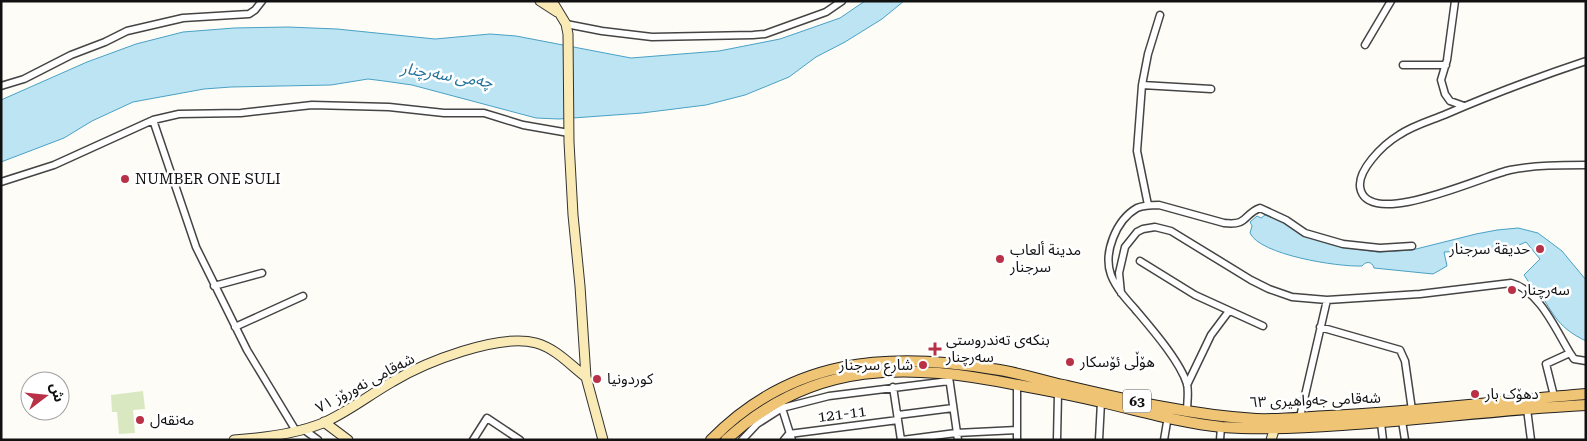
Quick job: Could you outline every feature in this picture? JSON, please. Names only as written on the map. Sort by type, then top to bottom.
[{"type":"main road","points":[[540,1],[560,14]]},
{"type":"main road","points":[[552,1],[566,24],[568,37],[569,132],[573,215],[586,377],[603,440]]},
{"type":"main road","name":"شەقامی نەورۆز ٧١","points":[[234,440],[256,439],[300,430],[324,422],[406,374],[461,352],[495,342],[521,340],[542,345],[554,351],[586,377]]},
{"type":"main road","name":"شەقامی جەواهیری ٦٣","points":[[711,440],[724,426],[752,405],[792,383],[830,369],[871,362],[900,360],[948,362],[995,369],[1222,427],[1273,433],[1586,405]]},
{"type":"main road","name":"شەقامی جەواهیری ٦٣","points":[[726,440],[737,430],[807,388],[844,376],[900,371],[1017,385],[1101,402],[1169,413],[1187,411],[1234,417],[1273,433]]},
{"type":"main road","name":"شەقامی جەواهیری ٦٣","points":[[1273,433],[1300,417],[1412,410],[1586,394]]},
{"type":"main road","points":[[324,422],[348,440]]},
{"type":"street","points":[[1,86],[24,79],[71,55],[127,31],[183,18],[249,14],[262,1]]},
{"type":"street","points":[[566,24],[602,31],[652,37],[753,35],[765,34],[826,12],[842,1]]},
{"type":"street","points":[[1365,45],[1391,1]]},
{"type":"street","points":[[1455,1],[1446,65],[1441,80],[1445,94],[1450,101],[1464,106]]},
{"type":"street","points":[[1148,205],[1137,151],[1142,85],[1148,54],[1160,16]]},
{"type":"street","points":[[1586,62],[1464,106],[1400,134],[1387,143],[1371,161],[1360,180],[1362,194],[1366,199],[1379,203],[1405,202],[1428,198],[1511,170],[1538,166],[1586,164]]},
{"type":"street","points":[[1404,65],[1446,65]]},
{"type":"street","points":[[1142,85],[1211,89]]},
{"type":"street","points":[[1,182],[54,165],[153,120],[179,114],[241,113],[292,106],[368,106],[444,114],[484,113],[523,125],[569,132]]},
{"type":"street","points":[[153,120],[196,247],[235,327],[247,350],[300,430],[318,440]]},
{"type":"street","points":[[1187,411],[1187,385],[1178,365],[1121,293],[1109,270],[1111,242],[1121,224],[1137,208],[1148,205],[1168,206],[1224,223],[1236,224],[1245,221],[1258,209],[1262,209],[1286,220],[1305,233],[1343,244],[1380,248],[1412,246]]},
{"type":"street","points":[[1121,293],[1119,273],[1125,247],[1137,232],[1156,227],[1171,231],[1269,289],[1292,297],[1327,300],[1420,294],[1511,283],[1525,288],[1533,295],[1574,360],[1586,361]]},
{"type":"street","points":[[1140,261],[1195,294],[1263,326]]},
{"type":"street","points":[[214,286],[262,273]]},
{"type":"street","points":[[235,327],[302,296]]},
{"type":"street","points":[[1300,417],[1327,300]]},
{"type":"street","points":[[1187,385],[1211,335],[1229,311]]},
{"type":"street","points":[[1320,327],[1400,350],[1405,360],[1412,410]]},
{"type":"street","points":[[1554,396],[1546,364],[1570,354]]},
{"type":"street","points":[[742,440],[780,405],[949,377],[957,436]]},
{"type":"street","points":[[1017,385],[1017,440]]},
{"type":"street","points":[[893,387],[902,440],[1017,430]]},
{"type":"street","points":[[1057,440],[1058,393]]},
{"type":"street","points":[[1099,440],[1101,402]]},
{"type":"street","points":[[780,405],[791,437],[784,440]]},
{"type":"street","name":"121-11","points":[[791,437],[953,408]]},
{"type":"street","points":[[1527,409],[1532,440]]},
{"type":"street","points":[[1164,440],[1169,413]]},
{"type":"street","points":[[473,440],[487,418],[520,440]]},
{"type":"street","points":[[1402,421],[1405,440]]},
{"type":"street","points":[[1381,423],[1383,440]]},
{"type":"street","points":[[1220,440],[1222,427]]},
{"type":"green space","points":[[143,391],[145,409],[133,410],[135,433],[119,434],[117,412],[112,412],[111,395]]},
{"type":"water","name":"چەمی سەرچنار","points":[[865,1],[904,1],[882,19],[816,57],[789,77],[745,95],[706,105],[642,113],[559,119],[536,118],[412,85],[368,79],[331,85],[204,89],[133,102],[92,121],[64,138],[1,162],[1,100],[87,62],[136,44],[183,32],[234,28],[288,27],[337,29],[435,39],[490,34],[516,36],[631,58],[719,51],[780,39],[840,18]]},
{"type":"water","points":[[1265,215],[1281,219],[1316,239],[1330,244],[1378,252],[1412,250],[1497,230],[1518,228],[1538,233],[1562,251],[1586,280],[1586,341],[1569,331],[1558,321],[1539,291],[1536,293],[1524,275],[1540,259],[1526,242],[1510,249],[1444,252],[1447,266],[1433,274],[1374,268],[1369,263],[1365,263],[1362,266],[1351,266],[1319,262],[1268,248],[1257,241],[1250,233],[1252,226],[1250,222],[1257,216],[1261,218]]},
{"type":"place","name":"NUMBER ONE SULI","points":[[125,179]]},
{"type":"place","name":"حديقة سرجنار","points":[[1540,249]]},
{"type":"place","name":"مدينة ألعاب سرجنار","points":[[1000,259]]},
{"type":"place","name":"سەرچنار","points":[[1512,290]]},
{"type":"place","name":"بنکەی تەندروستی سەرچنار","points":[[935,349]]},
{"type":"place","name":"هۆڵی ئۆسکار","points":[[1070,362]]},
{"type":"place","name":"شارع سرجنار","points":[[923,365]]},
{"type":"place","name":"كوردونيا","points":[[597,379]]},
{"type":"place","name":"دهۆک بار","points":[[1475,394]]},
{"type":"place","name":"مەنقەل","points":[[140,420]]}]
